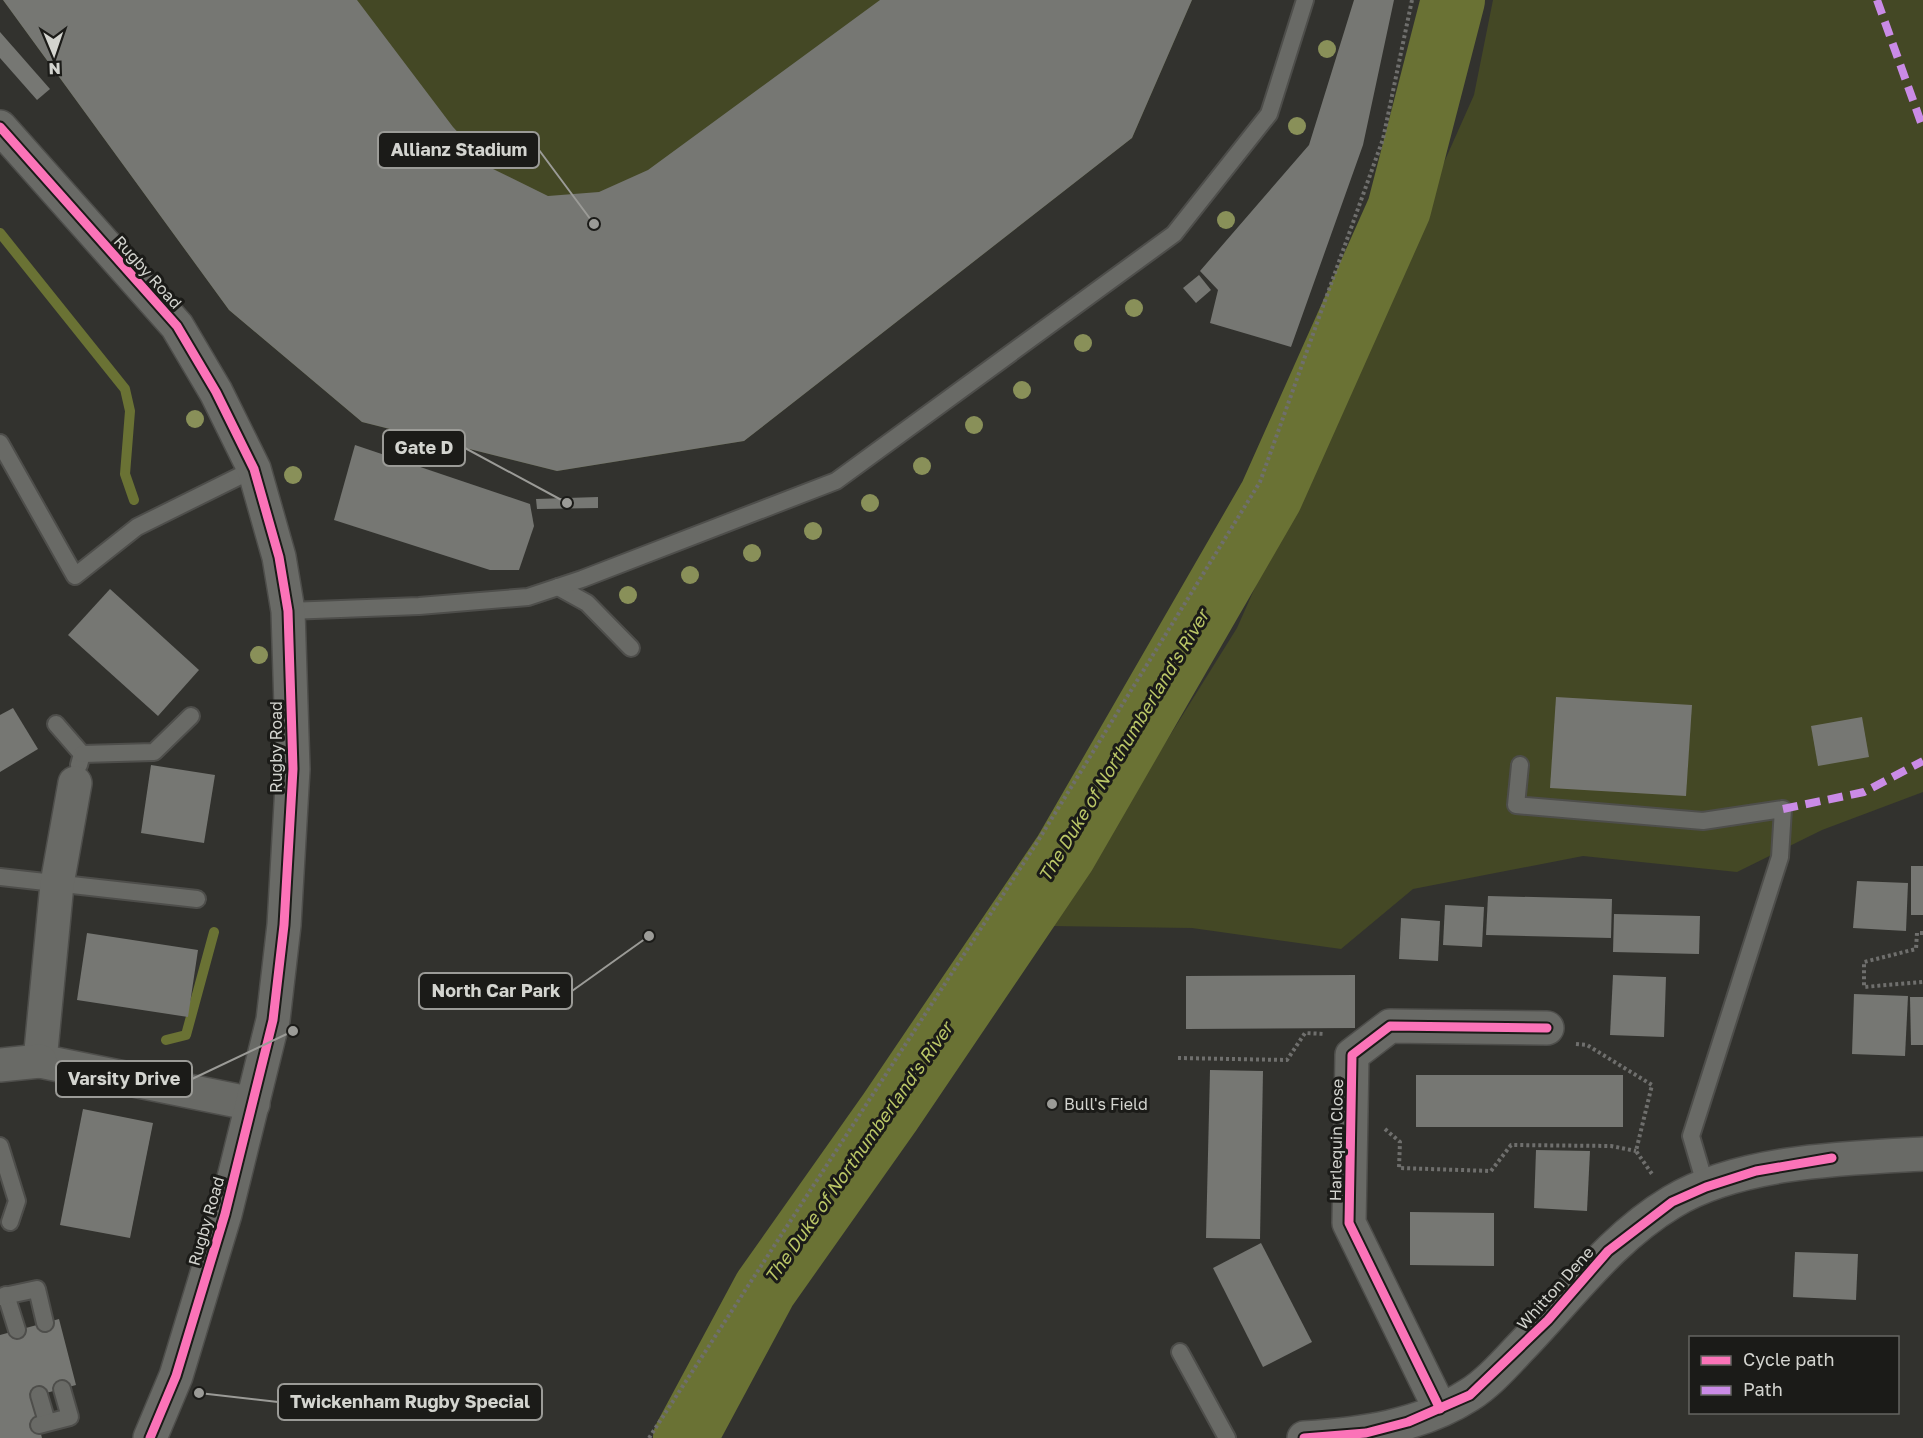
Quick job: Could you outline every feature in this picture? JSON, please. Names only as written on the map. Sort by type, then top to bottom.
[{"type":"street","name":"Rugby Road","points":[[0,127],[177,326],[216,392],[254,469],[279,557],[288,611],[293,769],[284,925],[273,1020],[225,1214],[176,1376],[150,1438]]},
{"type":"street","points":[[40,1061],[57,884],[78,769]]},
{"type":"street","name":"Harlequin Close","points":[[1440,1409],[1349,1223],[1352,1054],[1390,1026],[1547,1028]]},
{"type":"street","points":[[0,1065],[40,1061],[253,1104]]},
{"type":"street","name":"Whitton Dene","points":[[1304,1438],[1365,1433],[1408,1422],[1470,1395],[1548,1320],[1608,1251],[1672,1202],[1706,1187],[1756,1171],[1832,1158],[1923,1154]]},
{"type":"lane","points":[[288,611],[420,606],[528,597],[836,481],[1174,234],[1269,114],[1305,0]]},
{"type":"lane","points":[[0,443],[75,576],[137,527],[254,469]]},
{"type":"lane","points":[[558,586],[587,603],[631,648]]},
{"type":"lane","points":[[56,724],[78,769],[154,752],[190,716]]},
{"type":"lane","points":[[1520,765],[1516,805],[1703,821],[1783,809],[1780,857],[1691,1136],[1706,1187]]},
{"type":"lane","points":[[0,877],[197,899]]},
{"type":"lane","points":[[0,1146],[17,1202],[10,1222]]},
{"type":"lane","points":[[17,1330],[3,1296],[36,1289],[45,1323]]},
{"type":"lane","points":[[1180,1352],[1227,1438]]},
{"type":"lane","points":[[39,1395],[43,1424],[70,1417],[62,1389]]},
{"type":"path","points":[[649,1438],[1036,844],[1260,482],[1383,139],[1412,0]]},
{"type":"path","points":[[1923,933],[1917,933],[1916,949],[1864,962],[1864,987],[1923,982]]},
{"type":"path","points":[[1547,1028],[1545,1044],[1587,1045],[1652,1086],[1636,1152]]},
{"type":"path","points":[[1178,1058],[1287,1060],[1305,1033],[1348,1036],[1362,1048]]},
{"type":"path","points":[[1351,1127],[1383,1127],[1400,1142],[1399,1168],[1491,1171],[1511,1145],[1611,1146],[1636,1152],[1672,1202]]},
{"type":"green space","points":[[3,0],[1192,0],[1132,138],[744,441],[557,471],[362,422],[229,310]]},
{"type":"green space","points":[[1493,0],[1923,0],[1923,792],[1822,830],[1737,872],[1583,856],[1413,889],[1341,949],[1192,928],[1051,926],[1237,628],[1474,95]]},
{"type":"building","points":[[3,0],[357,0],[453,127],[491,168],[548,196],[599,192],[648,170],[880,0],[1192,0],[1132,138],[744,441],[557,471],[362,422],[229,310]]},
{"type":"building","points":[[1354,0],[1394,0],[1363,145],[1291,347],[1210,323],[1218,290],[1200,271],[1309,145]]},
{"type":"building","points":[[0,32],[50,89],[37,100],[0,58]]},
{"type":"building","points":[[1199,275],[1211,290],[1196,303],[1183,288]]},
{"type":"building","points":[[355,445],[530,504],[534,526],[519,570],[490,570],[334,520]]},
{"type":"building","points":[[598,497],[598,508],[537,509],[536,499]]},
{"type":"building","points":[[110,589],[199,670],[158,716],[68,635]]},
{"type":"building","points":[[1556,697],[1692,705],[1686,796],[1550,788]]},
{"type":"building","points":[[13,708],[38,749],[0,772],[0,715]]},
{"type":"building","points":[[1862,717],[1869,757],[1818,766],[1811,726]]},
{"type":"building","points":[[151,765],[215,775],[204,843],[141,833]]},
{"type":"building","points":[[1911,866],[1923,866],[1923,915],[1911,915]]},
{"type":"building","points":[[1857,881],[1908,883],[1906,931],[1853,928]]},
{"type":"building","points":[[1488,896],[1612,899],[1611,938],[1486,935]]},
{"type":"building","points":[[1445,905],[1484,907],[1482,947],[1443,945]]},
{"type":"building","points":[[1614,914],[1700,916],[1699,954],[1613,952]]},
{"type":"building","points":[[1401,918],[1440,921],[1438,961],[1399,959]]},
{"type":"building","points":[[87,933],[198,950],[188,1017],[77,1000]]},
{"type":"building","points":[[1355,975],[1355,1028],[1186,1029],[1186,976]]},
{"type":"building","points":[[1613,975],[1666,977],[1664,1037],[1610,1035]]},
{"type":"building","points":[[1854,994],[1908,996],[1905,1056],[1852,1054]]},
{"type":"building","points":[[1910,997],[1923,997],[1923,1045],[1911,1045]]},
{"type":"building","points":[[1210,1070],[1263,1071],[1260,1239],[1206,1238]]},
{"type":"building","points":[[1416,1075],[1623,1075],[1623,1127],[1416,1127]]},
{"type":"building","points":[[83,1109],[153,1123],[130,1238],[60,1225]]},
{"type":"building","points":[[1536,1150],[1590,1151],[1587,1211],[1534,1208]]},
{"type":"building","points":[[1410,1212],[1494,1213],[1494,1266],[1410,1265]]},
{"type":"building","points":[[1261,1243],[1312,1342],[1263,1367],[1213,1268]]},
{"type":"building","points":[[1795,1252],[1858,1254],[1856,1300],[1793,1297]]},
{"type":"building","points":[[59,1319],[76,1385],[31,1397],[42,1438],[0,1438],[0,1335]]},
{"type":"waterway","name":"The Duke of Northumberland's River","points":[[685,1438],[765,1289],[890,1112],[1065,853],[1271,496],[1399,209],[1453,0]]},
{"type":"waterway","points":[[0,233],[125,389],[130,411],[125,474],[134,500]]},
{"type":"waterway","points":[[166,1040],[186,1035],[214,932]]},
{"type":"marked path","points":[[1877,0],[1923,128]]},
{"type":"marked path","points":[[1783,809],[1864,792],[1923,761]]},
{"type":"cycle path","points":[[0,127],[177,326],[216,392],[254,469],[279,557],[288,611],[293,769],[284,925],[273,1020],[225,1214],[176,1376],[150,1438]]},
{"type":"cycle path","points":[[1440,1409],[1349,1223],[1352,1055],[1390,1026],[1547,1028]]},
{"type":"cycle path","points":[[1304,1438],[1366,1433],[1408,1422],[1470,1395],[1548,1320],[1608,1251],[1672,1202],[1706,1187],[1756,1171],[1832,1158]]},
{"type":"place","name":"Allianz Stadium","points":[[594,224]]},
{"type":"place","name":"Gate D","points":[[567,503]]},
{"type":"place","name":"North Car Park","points":[[649,936]]},
{"type":"place","name":"Varsity Drive","points":[[293,1031]]},
{"type":"place","name":"Bull's Field","points":[[1052,1104]]},
{"type":"place","name":"Twickenham Rugby Special","points":[[199,1393]]}]
